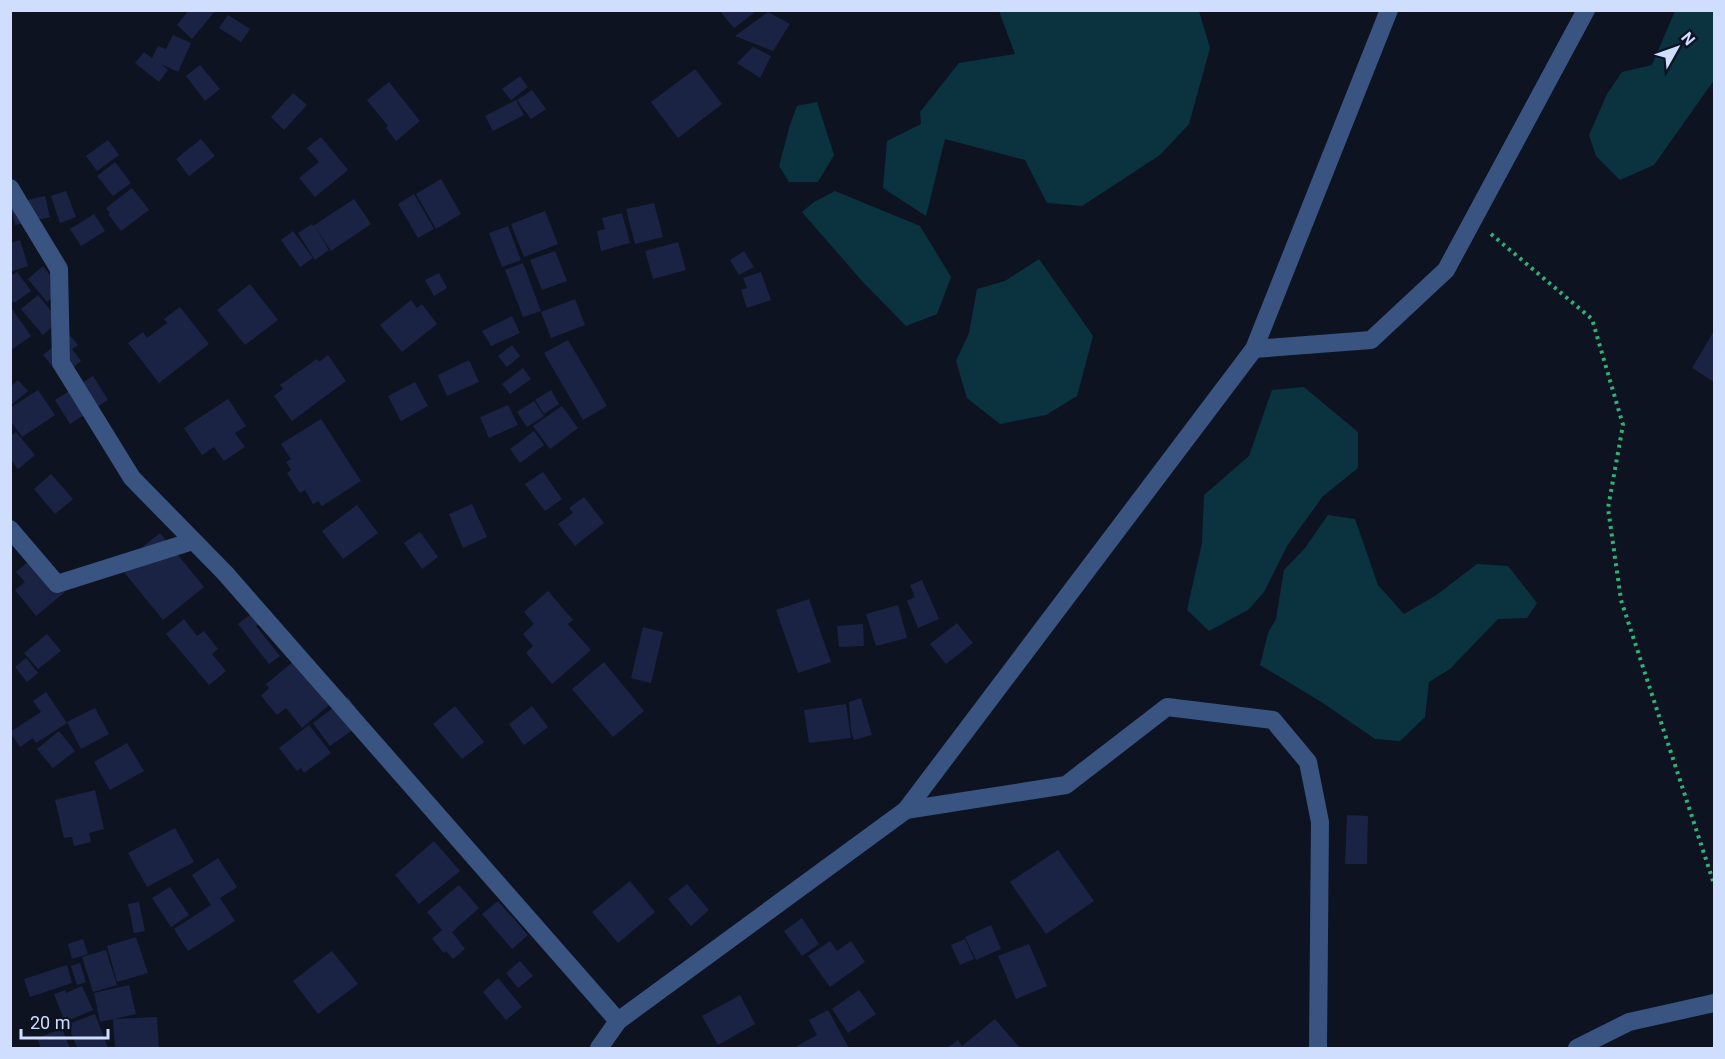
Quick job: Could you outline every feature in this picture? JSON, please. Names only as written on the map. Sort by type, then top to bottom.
[{"type":"street","points":[[599,1048],[618,1021],[906,810],[1254,349],[1389,10]]},
{"type":"street","points":[[1254,349],[1371,340],[1446,270],[1586,10]]},
{"type":"street","points":[[10,188],[59,269],[61,363],[132,478],[225,573],[618,1021]]},
{"type":"street","points":[[10,529],[57,584],[193,541]]},
{"type":"street","points":[[906,810],[1066,785],[1167,707],[1273,720],[1308,762],[1320,822],[1318,1048]]},
{"type":"street","points":[[1577,1048],[1629,1023],[1714,1003]]},
{"type":"path","points":[[1473,220],[1592,319],[1623,425],[1608,508],[1621,600],[1714,884]]},
{"type":"water","points":[[999,11],[1199,11],[1210,48],[1189,124],[1160,155],[1082,206],[1047,203],[1025,160],[945,139],[926,216],[883,188],[887,141],[921,124],[920,112],[959,63],[1015,54]]},
{"type":"water","points":[[1675,11],[1714,11],[1714,80],[1654,165],[1620,180],[1596,156],[1589,135],[1607,94],[1622,72],[1652,65]]},
{"type":"water","points":[[817,102],[834,155],[818,182],[789,182],[779,166],[790,125],[797,106]]},
{"type":"water","points":[[835,191],[920,226],[951,277],[937,314],[906,326],[862,281],[802,212],[814,202]]},
{"type":"water","points":[[1039,259],[1093,336],[1077,396],[1046,415],[1000,424],[967,398],[956,361],[969,333],[977,289],[1005,281]]},
{"type":"water","points":[[1304,387],[1358,432],[1358,468],[1323,496],[1287,546],[1264,592],[1248,610],[1209,631],[1187,610],[1202,543],[1204,495],[1249,456],[1272,390]]},
{"type":"water","points":[[1328,515],[1355,519],[1378,585],[1404,614],[1435,596],[1477,564],[1508,566],[1537,603],[1527,618],[1498,619],[1450,669],[1429,682],[1425,717],[1400,741],[1375,739],[1323,703],[1260,665],[1268,633],[1276,619],[1284,570],[1305,548]]},
{"type":"building","points":[[189,10],[216,10],[192,39],[177,25]]},
{"type":"building","points":[[719,10],[752,10],[754,13],[734,28]]},
{"type":"building","points":[[768,12],[790,24],[773,51],[735,36]]},
{"type":"building","points":[[228,15],[250,29],[241,42],[219,28]]},
{"type":"building","points":[[173,35],[191,43],[178,72],[161,64],[168,70],[159,82],[135,63],[144,52],[152,58],[158,46],[166,49]]},
{"type":"building","points":[[753,47],[771,56],[760,78],[737,63]]},
{"type":"building","points":[[200,65],[220,89],[205,101],[186,76]]},
{"type":"building","points":[[695,69],[722,104],[678,138],[651,102]]},
{"type":"building","points":[[520,76],[528,87],[511,100],[502,89]]},
{"type":"building","points":[[389,82],[420,121],[396,141],[386,128],[388,126],[367,100]]},
{"type":"building","points":[[532,90],[546,109],[531,119],[517,100]]},
{"type":"building","points":[[293,93],[307,105],[284,130],[271,117]]},
{"type":"building","points":[[516,100],[524,115],[493,131],[485,116]]},
{"type":"building","points":[[321,137],[348,170],[315,197],[299,178],[319,162],[307,148]]},
{"type":"building","points":[[201,139],[215,156],[189,176],[176,159]]},
{"type":"building","points":[[108,140],[119,155],[97,171],[86,156]]},
{"type":"building","points":[[115,162],[131,183],[113,196],[97,176]]},
{"type":"building","points":[[441,179],[461,214],[436,229],[416,194]]},
{"type":"building","points":[[132,188],[149,210],[121,231],[106,208]]},
{"type":"building","points":[[66,191],[76,217],[60,223],[51,196]]},
{"type":"building","points":[[414,194],[434,229],[418,238],[398,204]]},
{"type":"building","points":[[45,196],[50,217],[15,225],[10,204]]},
{"type":"building","points":[[354,199],[371,224],[331,251],[315,227],[329,250],[315,260],[298,233],[312,224],[313,226]]},
{"type":"building","points":[[654,203],[663,237],[635,244],[626,209]]},
{"type":"building","points":[[545,211],[558,244],[524,257],[511,224]]},
{"type":"building","points":[[622,213],[630,243],[601,251],[597,231],[605,229],[602,218]]},
{"type":"building","points":[[94,214],[105,231],[81,246],[70,229]]},
{"type":"building","points":[[508,226],[521,260],[502,267],[489,233]]},
{"type":"building","points":[[293,231],[313,258],[300,267],[281,240]]},
{"type":"building","points":[[20,240],[28,266],[10,272],[10,243]]},
{"type":"building","points":[[678,242],[686,270],[653,279],[645,251]]},
{"type":"building","points":[[555,251],[567,281],[542,290],[530,260]]},
{"type":"building","points":[[744,251],[754,267],[739,275],[730,260]]},
{"type":"building","points":[[523,263],[541,311],[523,317],[505,270]]},
{"type":"building","points":[[43,266],[62,290],[47,302],[28,279]]},
{"type":"building","points":[[17,272],[31,291],[14,303],[10,298],[10,276]]},
{"type":"building","points":[[761,272],[771,300],[747,308],[741,290],[747,288],[743,278]]},
{"type":"building","points":[[439,273],[447,288],[434,296],[425,280]]},
{"type":"building","points":[[250,284],[278,320],[245,345],[217,310]]},
{"type":"building","points":[[38,295],[59,321],[43,335],[21,309]]},
{"type":"building","points":[[575,299],[585,325],[551,338],[541,312]]},
{"type":"building","points":[[411,300],[417,308],[422,304],[437,324],[402,352],[380,325]]},
{"type":"building","points":[[10,306],[31,336],[10,351]]},
{"type":"building","points":[[180,307],[209,344],[159,383],[128,343],[143,332],[147,338],[167,323],[164,319]]},
{"type":"building","points":[[512,316],[520,333],[491,346],[482,331]]},
{"type":"building","points":[[1714,331],[1714,382],[1692,368]]},
{"type":"building","points":[[69,334],[78,345],[72,349],[81,361],[61,377],[43,355]]},
{"type":"building","points":[[568,340],[607,406],[583,420],[544,353]]},
{"type":"building","points":[[512,345],[520,356],[507,367],[498,356]]},
{"type":"building","points":[[328,355],[346,381],[292,421],[274,396],[283,389],[280,385],[317,359],[319,362]]},
{"type":"building","points":[[469,360],[479,382],[447,396],[438,375]]},
{"type":"building","points":[[523,368],[531,379],[510,394],[502,384]]},
{"type":"building","points":[[93,376],[108,400],[70,424],[55,400]]},
{"type":"building","points":[[18,380],[28,391],[10,406],[10,387]]},
{"type":"building","points":[[415,382],[428,406],[401,421],[388,396]]},
{"type":"building","points":[[38,390],[55,415],[22,437],[10,420],[10,408]]},
{"type":"building","points":[[551,390],[559,404],[544,414],[535,400]]},
{"type":"building","points":[[228,399],[246,426],[235,433],[245,447],[224,461],[214,447],[202,455],[184,428]]},
{"type":"building","points":[[534,401],[544,416],[527,427],[517,412]]},
{"type":"building","points":[[508,405],[518,425],[489,438],[480,417]]},
{"type":"building","points":[[562,406],[578,428],[550,449],[533,426]]},
{"type":"building","points":[[321,419],[361,481],[322,506],[318,501],[313,504],[305,490],[300,493],[287,473],[291,470],[286,462],[291,459],[281,444]]},
{"type":"building","points":[[534,431],[544,445],[520,463],[510,449]]},
{"type":"building","points":[[16,432],[35,455],[18,469],[10,459],[10,436]]},
{"type":"building","points":[[543,472],[562,499],[545,511],[525,484]]},
{"type":"building","points":[[51,474],[73,499],[55,514],[34,489]]},
{"type":"building","points":[[584,497],[604,523],[575,546],[558,524],[573,513],[569,508]]},
{"type":"building","points":[[472,504],[487,537],[463,548],[449,514]]},
{"type":"building","points":[[357,505],[378,533],[343,559],[322,531]]},
{"type":"building","points":[[420,532],[438,557],[422,569],[404,543]]},
{"type":"building","points":[[160,533],[204,587],[163,620],[119,566]]},
{"type":"building","points":[[35,556],[65,592],[36,616],[15,590],[25,582],[16,572]]},
{"type":"building","points":[[922,580],[939,619],[918,628],[907,601],[915,597],[910,585]]},
{"type":"building","points":[[548,591],[573,620],[568,624],[591,650],[552,684],[526,653],[533,646],[523,634],[534,624],[524,612]]},
{"type":"building","points":[[809,599],[831,662],[798,673],[776,610]]},
{"type":"building","points":[[898,605],[907,638],[876,646],[866,614]]},
{"type":"building","points":[[252,613],[260,623],[256,626],[280,656],[269,664],[238,624]]},
{"type":"building","points":[[184,619],[197,636],[204,631],[218,649],[212,654],[226,671],[209,685],[166,634]]},
{"type":"building","points":[[957,623],[973,643],[946,664],[930,644]]},
{"type":"building","points":[[863,624],[864,646],[839,647],[837,626]]},
{"type":"building","points":[[643,627],[663,632],[651,683],[631,678]]},
{"type":"building","points":[[47,634],[61,651],[38,669],[24,653]]},
{"type":"building","points":[[300,656],[336,699],[302,728],[286,708],[277,715],[261,696],[269,688],[266,684]]},
{"type":"building","points":[[26,658],[38,673],[27,682],[15,667]]},
{"type":"building","points":[[604,662],[644,711],[613,737],[572,689]]},
{"type":"building","points":[[46,692],[67,723],[36,743],[33,738],[20,747],[10,732],[41,712],[33,701]]},
{"type":"building","points":[[348,697],[365,721],[330,746],[313,723]]},
{"type":"building","points":[[861,698],[872,735],[854,740],[851,731],[849,702]]},
{"type":"building","points":[[846,704],[851,738],[809,743],[804,710]]},
{"type":"building","points":[[455,706],[484,742],[462,759],[433,724]]},
{"type":"building","points":[[532,706],[548,727],[524,745],[509,724]]},
{"type":"building","points":[[95,708],[109,734],[81,749],[67,722]]},
{"type":"building","points":[[309,725],[331,753],[304,773],[301,768],[297,771],[279,748]]},
{"type":"building","points":[[59,731],[75,751],[53,768],[37,749]]},
{"type":"building","points":[[127,743],[144,771],[110,790],[94,762]]},
{"type":"building","points":[[95,790],[104,829],[89,833],[91,842],[74,846],[72,837],[64,838],[55,800]]},
{"type":"building","points":[[1347,815],[1368,816],[1367,864],[1345,864]]},
{"type":"building","points":[[175,828],[194,862],[147,887],[128,853]]},
{"type":"building","points":[[434,841],[460,871],[419,904],[395,875]]},
{"type":"building","points":[[1058,850],[1094,901],[1046,934],[1010,882]]},
{"type":"building","points":[[218,858],[237,887],[220,898],[235,921],[188,951],[174,929],[211,905],[192,875]]},
{"type":"building","points":[[630,881],[655,912],[618,943],[592,912]]},
{"type":"building","points":[[687,884],[709,910],[691,926],[668,899]]},
{"type":"building","points":[[459,885],[479,908],[452,932],[465,949],[453,959],[446,951],[444,953],[432,939],[442,930],[427,912]]},
{"type":"building","points":[[170,887],[189,915],[171,927],[152,898]]},
{"type":"building","points":[[498,901],[528,935],[512,949],[482,914]]},
{"type":"building","points":[[139,902],[145,931],[134,933],[128,904]]},
{"type":"building","points":[[802,918],[819,944],[802,956],[784,931]]},
{"type":"building","points":[[991,925],[1001,949],[976,960],[965,937]]},
{"type":"building","points":[[136,937],[148,973],[117,982],[107,946]]},
{"type":"building","points":[[83,939],[88,954],[72,959],[68,944]]},
{"type":"building","points":[[965,939],[974,959],[960,965],[951,945]]},
{"type":"building","points":[[830,941],[837,951],[851,941],[865,962],[830,987],[808,956]]},
{"type":"building","points":[[1029,944],[1047,986],[1016,999],[998,956]]},
{"type":"building","points":[[106,950],[117,985],[93,992],[82,957]]},
{"type":"building","points":[[332,951],[358,984],[318,1014],[293,981]]},
{"type":"building","points":[[520,961],[533,976],[518,988],[506,973]]},
{"type":"building","points":[[80,963],[86,982],[77,985],[71,966]]},
{"type":"building","points":[[67,965],[72,983],[30,997],[24,979]]},
{"type":"building","points":[[498,978],[522,1007],[506,1020],[483,992]]},
{"type":"building","points":[[129,985],[136,1014],[100,1022],[94,993]]},
{"type":"building","points":[[82,986],[93,1010],[65,1022],[54,994],[65,990],[66,993]]},
{"type":"building","points":[[859,990],[876,1014],[848,1033],[832,1009]]},
{"type":"building","points":[[740,995],[755,1024],[718,1045],[702,1016]]},
{"type":"building","points":[[828,1010],[849,1048],[798,1048],[797,1046],[817,1035],[809,1020]]},
{"type":"building","points":[[95,1014],[108,1048],[77,1048],[68,1024]]},
{"type":"building","points":[[157,1017],[159,1048],[115,1048],[113,1019]]},
{"type":"building","points":[[995,1019],[1020,1048],[947,1048],[958,1040],[962,1046]]},
{"type":"building","points":[[62,1029],[70,1048],[41,1048],[37,1038]]}]
